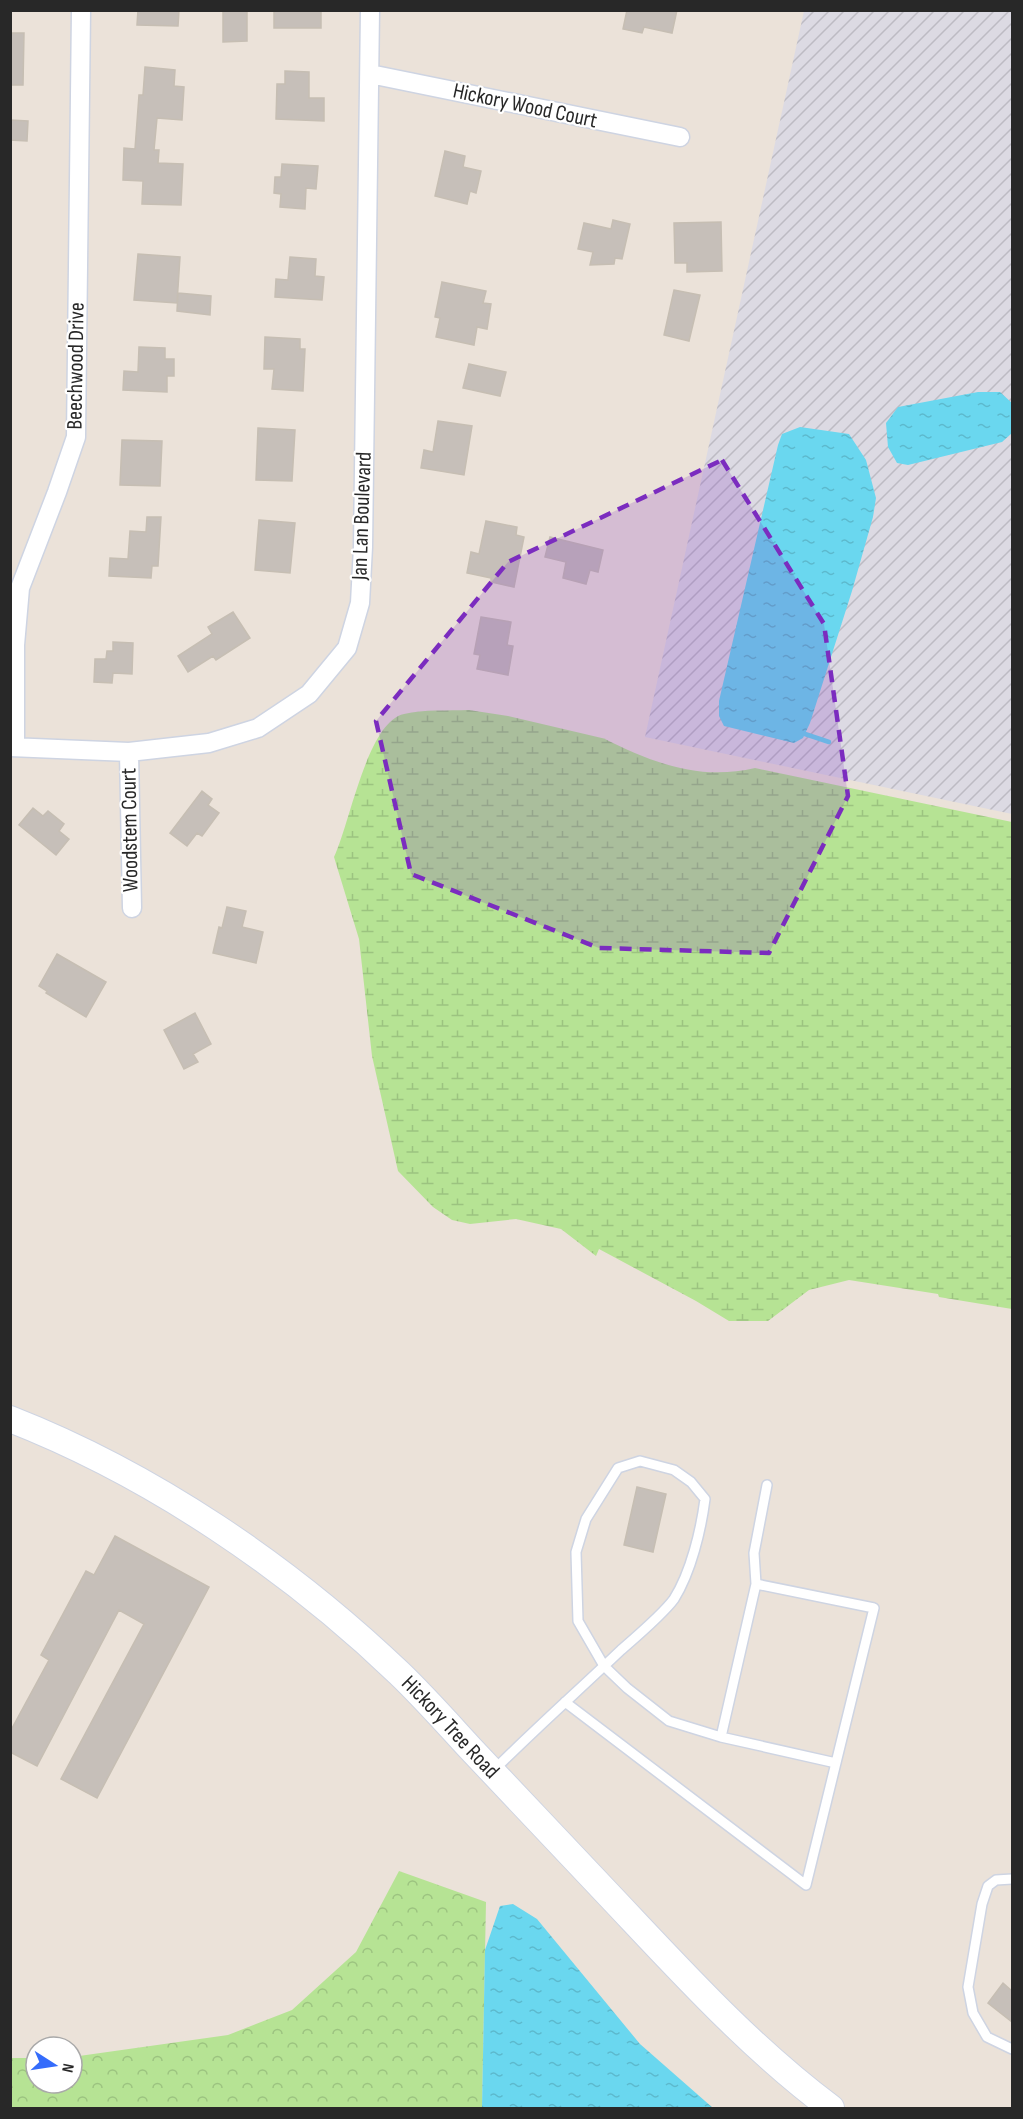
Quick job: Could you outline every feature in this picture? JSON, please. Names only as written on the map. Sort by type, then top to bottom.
[{"type":"street","name":"Beechwood Drive","points":[[13,747],[15,645],[20,588],[76,437],[81,10]]},
{"type":"street","name":"Jan Lan Boulevard","points":[[13,747],[129,752],[209,743],[258,729],[309,694],[347,648],[360,603],[362,558],[370,10]]},
{"type":"street","name":"Hickory Wood Court","points":[[370,74],[680,137]]},
{"type":"street","name":"Woodstem Court","points":[[129,752],[132,908]]},
{"type":"street","name":"Hickory Tree Road","points":[[10,1419],[100,1459],[186,1509],[256,1554],[330,1612],[399,1673],[717,2010],[803,2088],[831,2109]]},
{"type":"lane","points":[[492,1772],[565,1702],[604,1666],[674,1599],[691,1562],[702,1526],[705,1498],[691,1482],[674,1470],[640,1461],[618,1468],[586,1519],[576,1552],[578,1621],[604,1666],[669,1721],[721,1737],[836,1763]]},
{"type":"lane","points":[[721,1737],[756,1584],[754,1553],[767,1485]]},
{"type":"lane","points":[[565,1702],[806,1885],[874,1608],[756,1584]]},
{"type":"lane","points":[[1012,1878],[996,1880],[988,1886],[982,1904],[968,1987],[973,2013],[987,2037],[1012,2049]]},
{"type":"highlighted area","points":[[722,460],[824,624],[848,796],[769,953],[599,948],[411,874],[376,721],[508,562]]},
{"type":"shaded area","points":[[804,11],[1012,11],[1012,814],[645,737]]},
{"type":"green space","points":[[469,710],[508,716],[606,739],[659,762],[696,771],[735,771],[755,768],[1012,822],[1012,1309],[939,1297],[938,1294],[849,1280],[809,1290],[768,1321],[729,1321],[599,1249],[596,1256],[561,1229],[516,1219],[470,1224],[452,1220],[433,1207],[398,1171],[372,1056],[359,939],[334,857],[370,754],[391,721],[412,712]]},
{"type":"green space","points":[[399,1871],[486,1902],[482,2108],[11,2108],[11,2058],[24,2058],[24,2095],[84,2095],[84,2055],[228,2035],[292,2010],[356,1952]]},
{"type":"water","points":[[978,392],[1000,392],[1012,403],[1012,433],[1002,442],[908,465],[897,463],[888,447],[886,423],[898,407]]},
{"type":"water","points":[[800,427],[849,434],[866,460],[876,498],[873,517],[852,591],[810,723],[803,738],[794,743],[724,726],[719,716],[719,701],[778,445],[782,434]]},
{"type":"water","points":[[513,1904],[537,1919],[640,2044],[713,2108],[482,2108],[485,1950],[500,1906]]},
{"type":"building","points":[[138,10],[179,10],[178,26],[137,25]]},
{"type":"building","points":[[223,10],[247,10],[247,41],[223,42]]},
{"type":"building","points":[[274,10],[321,10],[321,28],[274,28]]},
{"type":"building","points":[[627,10],[677,10],[672,33],[644,27],[642,33],[623,29]]},
{"type":"building","points":[[10,33],[24,33],[23,85],[10,85]]},
{"type":"building","points":[[145,67],[175,70],[174,86],[184,87],[182,120],[157,118],[154,150],[159,150],[158,163],[183,164],[181,205],[142,204],[143,181],[123,180],[124,148],[135,149],[139,95],[143,95]]},
{"type":"building","points":[[285,71],[309,72],[309,98],[324,98],[324,121],[276,119],[277,84],[285,84]]},
{"type":"building","points":[[10,120],[28,121],[27,141],[10,140]]},
{"type":"building","points":[[445,151],[465,156],[463,167],[481,171],[476,193],[470,191],[467,204],[435,196]]},
{"type":"building","points":[[282,164],[318,166],[316,189],[306,188],[305,209],[280,207],[281,194],[274,193],[275,177],[281,177]]},
{"type":"building","points":[[613,220],[630,224],[622,259],[615,258],[614,264],[590,265],[593,252],[578,249],[584,223],[611,229]]},
{"type":"building","points":[[721,222],[722,271],[687,272],[687,263],[675,263],[674,223]]},
{"type":"building","points":[[138,254],[180,257],[177,303],[134,300]]},
{"type":"building","points":[[290,257],[316,259],[315,276],[324,277],[322,300],[275,297],[276,279],[288,280]]},
{"type":"building","points":[[442,282],[486,291],[483,303],[491,304],[487,329],[477,327],[474,345],[436,337],[440,318],[435,317]]},
{"type":"building","points":[[674,290],[700,295],[689,341],[664,335]]},
{"type":"building","points":[[178,293],[211,296],[210,315],[177,311]]},
{"type":"building","points":[[265,337],[300,339],[300,349],[305,349],[303,391],[272,389],[274,369],[264,369]]},
{"type":"building","points":[[139,347],[165,348],[165,359],[174,359],[174,376],[167,376],[167,392],[123,390],[124,371],[138,372]]},
{"type":"building","points":[[469,364],[506,372],[500,396],[463,388]]},
{"type":"building","points":[[438,421],[472,426],[464,475],[421,468],[424,450],[433,452]]},
{"type":"building","points":[[258,428],[295,430],[292,481],[256,480]]},
{"type":"building","points":[[122,440],[162,441],[160,486],[120,485]]},
{"type":"building","points":[[147,517],[161,517],[158,566],[152,566],[151,578],[109,576],[110,558],[128,559],[130,531],[146,532]]},
{"type":"building","points":[[259,520],[295,523],[290,573],[255,570]]},
{"type":"building","points":[[486,521],[517,527],[516,535],[524,537],[514,587],[491,582],[491,578],[467,573],[471,552],[479,554]]},
{"type":"building","points":[[550,537],[603,550],[598,572],[590,570],[586,584],[563,578],[566,562],[545,557]]},
{"type":"building","points":[[233,612],[250,638],[216,660],[213,656],[188,672],[178,656],[212,634],[208,627]]},
{"type":"building","points":[[481,617],[511,622],[507,645],[513,646],[508,675],[477,669],[480,655],[474,654]]},
{"type":"building","points":[[113,642],[133,643],[132,674],[113,673],[112,683],[94,682],[95,659],[106,659],[107,651],[113,651]]},
{"type":"building","points":[[202,791],[212,799],[208,805],[219,813],[202,836],[197,833],[187,846],[170,833]]},
{"type":"building","points":[[33,808],[43,816],[48,811],[64,824],[59,831],[69,839],[56,855],[19,825]]},
{"type":"building","points":[[227,907],[246,911],[242,927],[263,932],[256,963],[213,953],[219,927],[222,928]]},
{"type":"building","points":[[57,954],[106,982],[86,1017],[46,993],[47,991],[39,986]]},
{"type":"building","points":[[195,1013],[211,1044],[193,1054],[198,1062],[184,1069],[164,1030]]},
{"type":"building","points":[[637,1487],[666,1494],[653,1552],[624,1545]]},
{"type":"building","points":[[115,1536],[209,1587],[97,1798],[61,1779],[144,1624],[119,1610],[37,1766],[10,1752],[10,1732],[49,1660],[41,1655],[86,1571],[94,1575]]},
{"type":"building","points":[[1003,1983],[1012,1991],[1012,2022],[988,2003]]},
{"type":"waterway","points":[[805,734],[829,742]]}]
